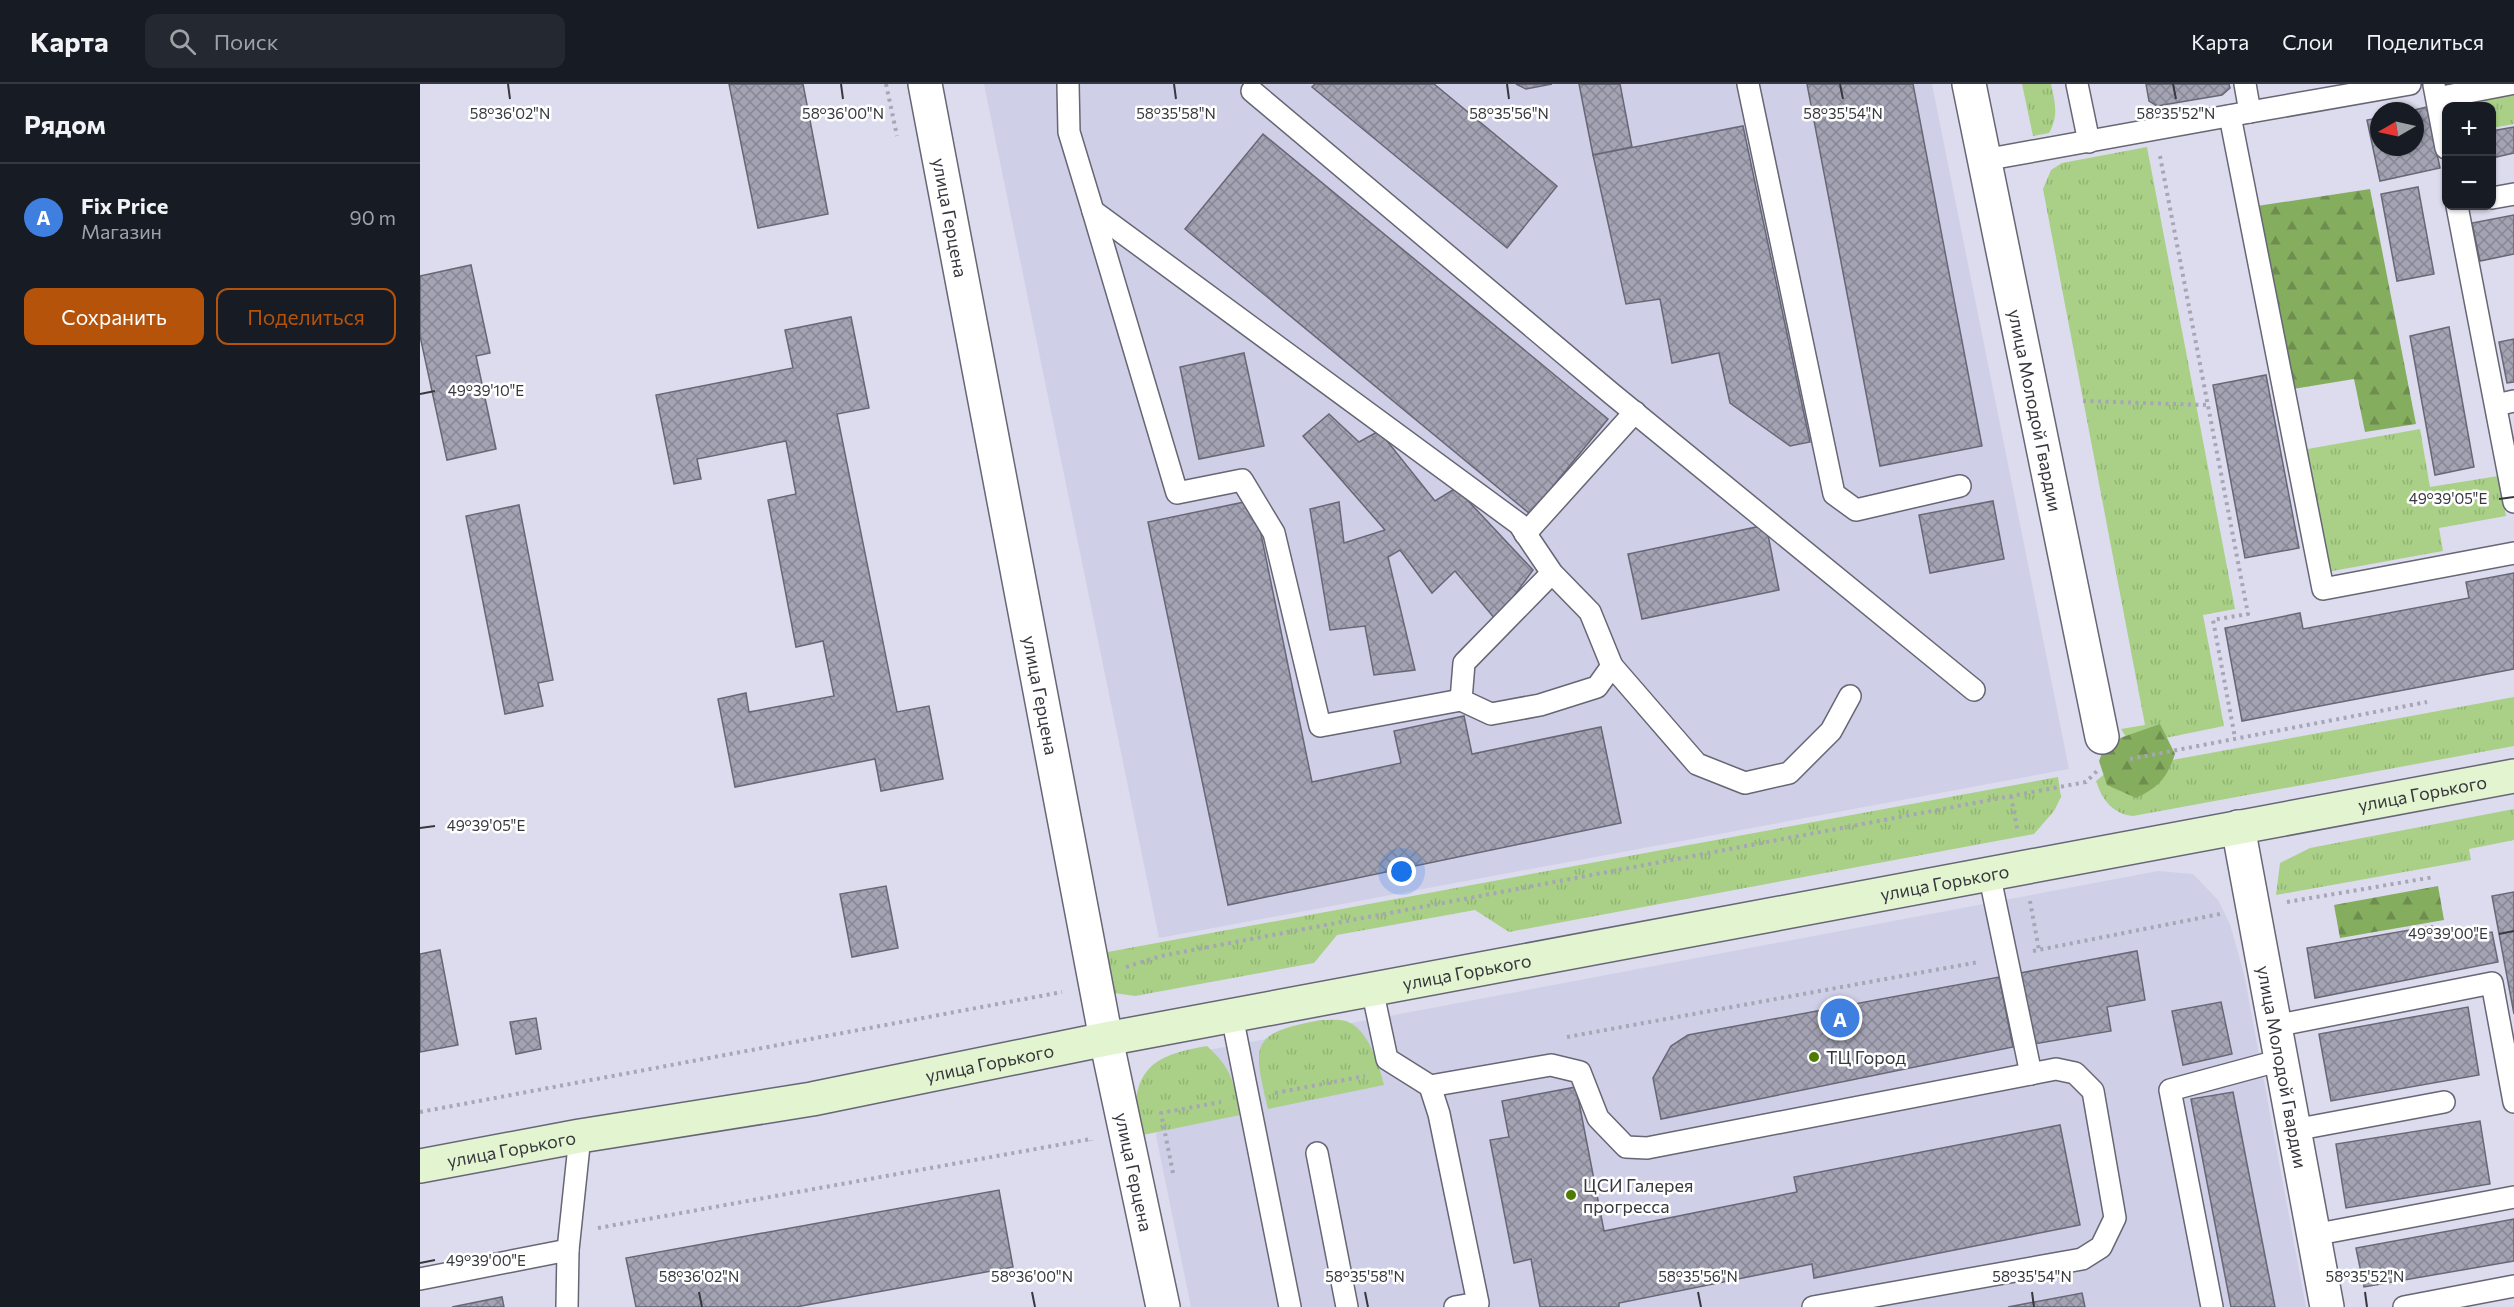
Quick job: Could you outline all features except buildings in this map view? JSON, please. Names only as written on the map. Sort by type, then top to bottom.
[{"type":"street","name":"улица Герцена","points":[[925,84],[1106,1039],[1163,1307]]},
{"type":"street","name":"улица Молодой Гвардии","points":[[1969,84],[2100,753]]},
{"type":"street","name":"улица Горького","points":[[420,1166],[812,1099],[1106,1039],[2514,776]]},
{"type":"street","name":"улица Молодой Гвардии","points":[[2238,827],[2327,1307]]},
{"type":"lane","points":[[1068,84],[1069,132],[1177,493],[1242,480],[1258,506],[1274,533],[1320,726],[1461,700],[1491,714],[1539,705],[1597,687],[1612,666]]},
{"type":"lane","points":[[1748,84],[1834,494],[1856,510],[1960,486]]},
{"type":"lane","points":[[2077,84],[2089,142]]},
{"type":"lane","points":[[2245,84],[2240,114],[2323,589],[2514,553]]},
{"type":"lane","points":[[1984,160],[2410,84]]},
{"type":"lane","points":[[2442,127],[2435,91],[2510,84]]},
{"type":"lane","points":[[1252,91],[1635,412],[1974,690]]},
{"type":"lane","points":[[2496,197],[2514,194]]},
{"type":"lane","points":[[2458,210],[2505,403],[2514,502]]},
{"type":"lane","points":[[1093,211],[1519,524],[1551,573],[1590,612],[1612,666],[1697,764],[1745,783],[1789,773],[1831,731],[1850,696]]},
{"type":"lane","points":[[1525,534],[1635,412]]},
{"type":"lane","points":[[1461,700],[1464,663],[1551,573]]},
{"type":"lane","points":[[1989,873],[2031,1074]]},
{"type":"lane","points":[[2275,1026],[2492,984],[2514,1102]]},
{"type":"lane","points":[[1372,989],[1387,1059],[1430,1086],[1439,1114],[1478,1302],[1455,1307]]},
{"type":"lane","points":[[1232,1016],[1290,1307]]},
{"type":"lane","points":[[2212,1307],[2170,1090],[2281,1060]]},
{"type":"lane","points":[[1430,1086],[1551,1065],[1580,1072],[1598,1118],[1626,1147],[1647,1148],[2056,1069],[2075,1073],[2093,1091],[2115,1218],[2101,1247],[2082,1259],[1813,1307]]},
{"type":"lane","points":[[2294,1130],[2444,1102]]},
{"type":"lane","points":[[567,1307],[569,1241],[580,1137]]},
{"type":"lane","points":[[1317,1153],[1347,1307]]},
{"type":"lane","points":[[2313,1235],[2514,1197]]},
{"type":"lane","points":[[420,1279],[569,1241]]},
{"type":"lane","points":[[2404,1307],[2514,1286]]},
{"type":"path","points":[[2159,149],[2248,614],[2213,621],[2235,738]]},
{"type":"path","points":[[2083,401],[2207,405]]},
{"type":"path","points":[[2140,756],[2427,702]]},
{"type":"path","points":[[1120,969],[1161,956],[2086,782],[2100,753]]},
{"type":"path","points":[[2011,796],[2019,837]]},
{"type":"path","points":[[1561,1039],[2006,957],[2253,908],[2434,877]]},
{"type":"path","points":[[2029,895],[2039,950]]},
{"type":"path","points":[[420,1112],[1065,991]]},
{"type":"path","points":[[1161,1113],[1404,1069]]},
{"type":"path","points":[[569,1241],[1091,1139],[1093,1151]]},
{"type":"shaded area","points":[[984,84],[1932,84],[2069,769],[1159,938]]},
{"type":"shaded area","points":[[2158,871],[2193,874],[2218,900],[2230,924],[2244,974],[2306,1307],[1191,1307],[1156,1136],[1167,1089],[1198,1052]]},
{"type":"green space","points":[[2022,84],[2051,84],[2055,115],[2049,133],[2033,136]]},
{"type":"green space","points":[[2514,94],[2514,124],[2496,127],[2496,102],[2469,102]]},
{"type":"green space","points":[[2147,147],[2235,609],[2203,615],[2224,726],[2131,745],[2121,729],[2145,725],[2043,189],[2051,170],[2062,163]]},
{"type":"green space","points":[[2370,189],[2416,424],[2365,432],[2354,379],[2293,389],[2257,206]]},
{"type":"green space","points":[[2420,429],[2430,487],[2498,476],[2506,516],[2439,528],[2443,551],[2327,572],[2302,450]]},
{"type":"green space","points":[[2514,697],[2514,746],[2133,816],[2114,809],[2101,794],[2096,781],[2107,772]]},
{"type":"green space","points":[[2160,724],[2175,754],[2161,781],[2151,790],[2136,798],[2107,785],[2099,761],[2107,740],[2120,738]]},
{"type":"green space","points":[[2058,777],[2061,797],[2054,811],[2034,834],[1509,932],[1475,910],[1337,935],[1314,963],[1135,996],[1114,993],[1097,954]]},
{"type":"green space","points":[[2514,809],[2514,840],[2469,849],[2471,860],[2276,895],[2280,863],[2310,848]]},
{"type":"green space","points":[[2438,886],[2444,920],[2340,938],[2334,905]]},
{"type":"green space","points":[[1321,1020],[1346,1021],[1361,1031],[1371,1048],[1384,1085],[1268,1109],[1260,1069],[1259,1055],[1262,1045],[1269,1036],[1281,1030]]},
{"type":"green space","points":[[1207,1046],[1216,1054],[1231,1077],[1240,1115],[1133,1137],[1136,1098],[1146,1072],[1155,1063],[1168,1056]]},
{"type":"place","name":"Fix Price","points":[[1840,1018]]},
{"type":"place","name":"ТЦ Город","points":[[1814,1057]]},
{"type":"place","name":"ЦСИ Галерея прогресса","points":[[1571,1195]]}]
